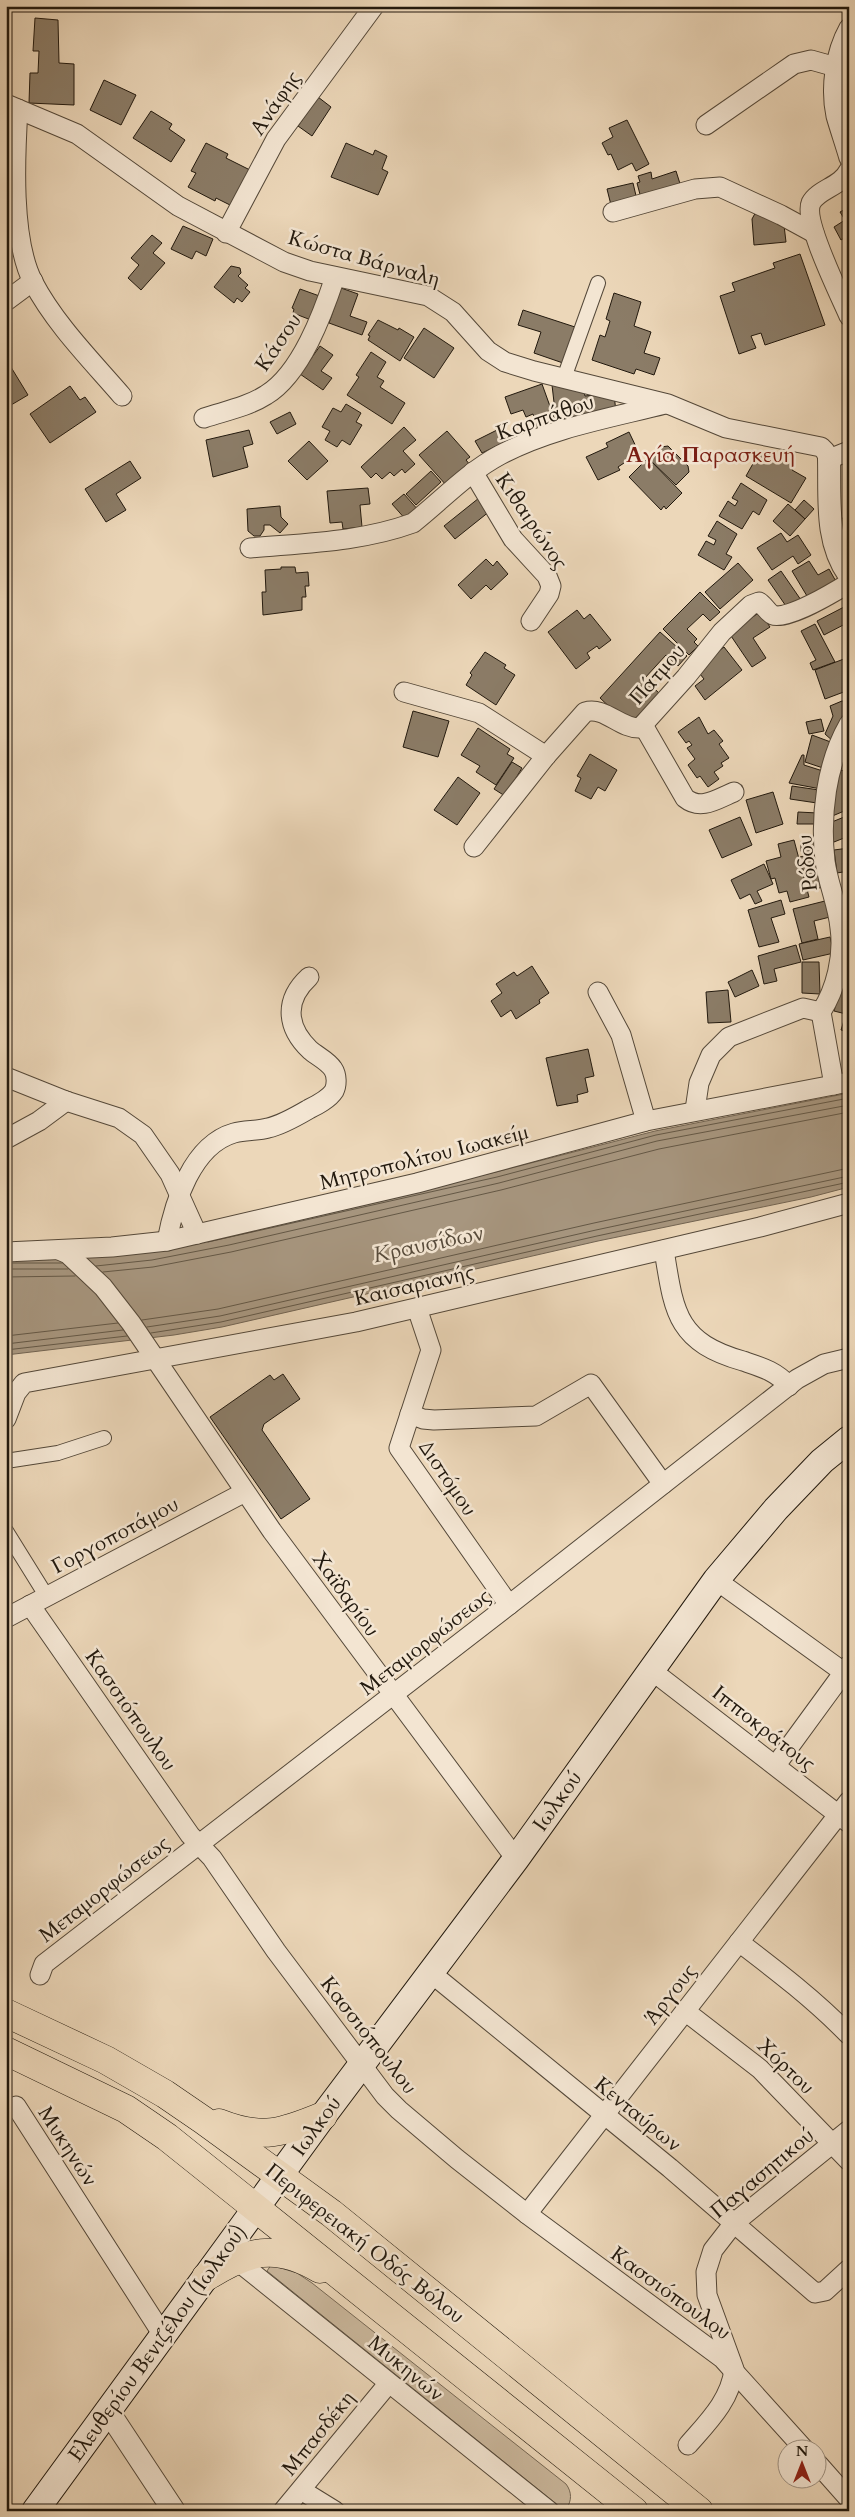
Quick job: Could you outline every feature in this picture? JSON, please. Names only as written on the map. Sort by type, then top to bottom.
[{"type":"main road","name":"Ιωλκού","points":[[280,2175],[516,1859],[716,1580],[776,1509],[822,1461],[849,1439]]},
{"type":"main road","name":"Περιφερειακή Οδός Βόλου","points":[[6,2013],[106,2060],[165,2094],[280,2175],[331,2213],[699,2511]]},
{"type":"main road","name":"Περιφερειακή Οδός Βόλου","points":[[6,2051],[126,2109],[167,2137],[257,2207],[634,2511]]},
{"type":"main road","points":[[203,2120],[244,2132],[275,2134],[323,2116]]},
{"type":"main road","name":"Ελευθερίου Βενιζέλου (Ιωλκού)","points":[[35,2511],[280,2175]]},
{"type":"main road","points":[[206,2277],[235,2259],[267,2252],[300,2259],[375,2302]]},
{"type":"street","name":"Ανάφης","points":[[226,233],[276,138],[374,6]]},
{"type":"street","points":[[849,28],[836,67],[834,101],[836,117],[846,136],[849,158]]},
{"type":"street","points":[[706,125],[794,64],[811,60],[836,67]]},
{"type":"street","name":"Κώστα Βάρναλη","points":[[12,106],[91,142],[178,206],[284,262],[336,277],[428,296],[453,312],[496,357],[517,366],[668,404],[726,428],[821,447],[826,451],[839,455]]},
{"type":"street","points":[[12,106],[21,233],[25,259],[33,281],[61,324],[122,396]]},
{"type":"street","points":[[849,170],[845,177],[811,203],[809,212],[814,233],[849,316]]},
{"type":"street","points":[[613,212],[695,189],[720,188],[781,214],[814,233]]},
{"type":"street","name":"Κάσου","points":[[204,418],[253,402],[268,394],[279,384],[317,328],[336,277]]},
{"type":"street","points":[[6,301],[33,281]]},
{"type":"street","points":[[564,378],[598,283]]},
{"type":"street","name":"Καρπάθου","points":[[250,548],[360,537],[402,527],[413,523],[473,472],[501,455],[534,441],[580,426],[668,404]]},
{"type":"street","points":[[839,455],[833,540],[837,554],[849,574]]},
{"type":"street","name":"Κιθαιρώνος","points":[[473,472],[513,538],[547,576],[551,586],[549,594],[531,621]]},
{"type":"street","name":"Πάτμου","points":[[474,847],[546,756],[585,712],[597,711],[632,728],[643,725],[722,632],[751,605],[759,602],[772,615],[779,616],[812,605],[849,583]]},
{"type":"street","points":[[404,692],[479,714],[546,756]]},
{"type":"street","name":"Ρόδου","points":[[820,1012],[831,992],[839,963],[840,943],[840,928],[824,845],[827,791],[835,754],[849,724]]},
{"type":"street","points":[[643,725],[685,798],[693,805],[703,805],[734,792]]},
{"type":"street","points":[[167,1241],[173,1210],[196,1161],[209,1146],[222,1138],[247,1130],[268,1128],[298,1116],[333,1092],[336,1084],[333,1069],[301,1040],[294,1027],[292,1000],[297,988],[309,978]]},
{"type":"street","points":[[598,992],[621,1034],[646,1120]]},
{"type":"street","points":[[695,1110],[699,1084],[711,1055],[721,1043],[803,1008],[820,1012],[842,1084]]},
{"type":"street","points":[[6,1077],[66,1101],[119,1118],[143,1135],[170,1174],[196,1234]]},
{"type":"street","name":"Μητροπολίτου Ιωακείμ","points":[[6,1252],[64,1252],[167,1241],[426,1181],[646,1120],[842,1084]]},
{"type":"street","points":[[6,1139],[39,1121],[66,1101]]},
{"type":"street","name":"Καισαριανής","points":[[6,1419],[16,1393],[15,1384],[152,1355],[356,1322],[664,1250],[849,1203]]},
{"type":"street","points":[[664,1250],[672,1297],[678,1316],[688,1331],[708,1348],[719,1354],[772,1371],[789,1386]]},
{"type":"street","name":"Χαϊδαρίου","points":[[64,1252],[103,1287],[152,1355],[244,1492],[516,1859]]},
{"type":"street","name":"Διστόμου","points":[[418,1308],[431,1350],[399,1448],[509,1605]]},
{"type":"street","name":"Μεταμορφώσεως","points":[[40,1975],[44,1964],[789,1386],[813,1369],[849,1358]]},
{"type":"street","points":[[410,1414],[423,1419],[434,1420],[536,1416],[591,1384],[664,1484]]},
{"type":"street","points":[[6,1461],[58,1454],[104,1438]]},
{"type":"street","name":"Γοργοποτάμου","points":[[6,1618],[244,1492]]},
{"type":"street","points":[[6,1531],[38,1601]]},
{"type":"street","points":[[716,1580],[847,1671],[776,1765]]},
{"type":"street","name":"Κασσιόπουλου","points":[[38,1601],[190,1835],[212,1858],[276,1951],[361,2065],[399,2110],[526,2214],[714,2352],[734,2370],[796,2440]]},
{"type":"street","name":"Ιπποκράτους","points":[[651,1670],[776,1765],[845,1813]]},
{"type":"street","name":"Άργους","points":[[526,2214],[739,1942],[845,1813]]},
{"type":"street","points":[[739,1942],[804,1992],[849,2035]]},
{"type":"street","name":"Κενταύρων","points":[[431,1973],[734,2223],[815,2293],[825,2291],[849,2270]]},
{"type":"street","name":"Χόρτου","points":[[685,2011],[752,2062],[849,2161]]},
{"type":"street","name":"Μυκηνών","points":[[16,2106],[163,2335]]},
{"type":"street","name":"Παγασητικού","points":[[734,2370],[710,2307],[705,2285],[706,2272],[713,2250],[734,2223],[849,2130]]},
{"type":"street","name":"Μυκηνών","points":[[235,2259],[388,2384],[549,2511]]},
{"type":"street","points":[[688,2446],[721,2404],[732,2384],[734,2370]]},
{"type":"street","name":"Μπασδέκη","points":[[283,2511],[388,2384]]},
{"type":"street","points":[[108,2411],[174,2511]]},
{"type":"street","points":[[828,2475],[849,2499]]},
{"type":"street","points":[[301,2490],[335,2511]]},
{"type":"shaded area","points":[[271,2265],[297,2273],[312,2283],[566,2484],[571,2496],[566,2509],[559,2506],[267,2271]]},
{"type":"water","name":"Κραυσίδων","points":[[849,1093],[849,1187],[811,1197],[598,1241],[222,1327],[174,1335],[6,1355],[6,1258],[227,1234],[496,1172],[655,1131]]},
{"type":"building","points":[[35,18],[58,20],[59,63],[74,64],[74,105],[29,103],[30,73],[38,73],[39,51],[33,51]]},
{"type":"building","points":[[104,80],[136,95],[121,125],[90,110]]},
{"type":"building","points":[[318,97],[331,107],[312,136],[298,126]]},
{"type":"building","points":[[151,111],[172,124],[169,129],[185,140],[171,162],[133,138]]},
{"type":"building","points":[[627,120],[649,164],[636,171],[632,163],[618,170],[611,154],[608,155],[602,143],[613,137],[609,128]]},
{"type":"building","points":[[206,143],[228,154],[226,158],[250,170],[232,206],[216,198],[215,201],[188,187],[196,173],[191,171]]},
{"type":"building","points":[[346,143],[373,155],[375,150],[387,156],[382,169],[388,172],[378,195],[331,177]]},
{"type":"building","points":[[676,171],[682,190],[642,202],[637,183],[640,182],[638,176],[651,172],[652,179]]},
{"type":"building","points":[[633,183],[637,200],[611,205],[607,189]]},
{"type":"building","points":[[849,207],[849,235],[841,240],[834,227],[845,220],[840,212]]},
{"type":"building","points":[[758,208],[783,217],[786,242],[754,245],[752,219]]},
{"type":"building","points":[[183,226],[213,239],[206,256],[196,251],[192,259],[171,249]]},
{"type":"building","points":[[152,235],[162,243],[153,253],[165,263],[141,290],[128,278],[139,265],[131,258]]},
{"type":"building","points":[[800,254],[825,325],[765,345],[761,333],[751,336],[756,348],[739,354],[720,296],[735,291],[732,283],[775,268],[773,263]]},
{"type":"building","points":[[231,266],[240,268],[241,273],[238,276],[248,285],[245,288],[250,292],[242,302],[237,298],[234,303],[214,287]]},
{"type":"building","points":[[341,288],[358,294],[350,316],[367,322],[362,335],[329,323]]},
{"type":"building","points":[[300,289],[325,298],[311,320],[293,313],[294,309],[292,308]]},
{"type":"building","points":[[614,293],[641,302],[634,326],[651,332],[644,353],[660,358],[654,375],[636,369],[634,374],[592,360],[600,335],[605,337],[610,321],[606,319]]},
{"type":"building","points":[[523,310],[575,327],[563,363],[534,353],[541,332],[518,325]]},
{"type":"building","points":[[378,320],[398,330],[399,328],[414,337],[400,361],[368,340],[370,336],[368,335]]},
{"type":"building","points":[[424,328],[454,348],[434,378],[404,358]]},
{"type":"building","points":[[320,346],[333,355],[321,371],[332,378],[323,390],[300,374]]},
{"type":"building","points":[[371,352],[386,362],[377,377],[384,381],[380,387],[405,403],[392,424],[347,395],[359,377],[356,375]]},
{"type":"building","points":[[6,359],[28,395],[6,408]]},
{"type":"building","points":[[542,384],[556,423],[538,429],[533,414],[526,417],[523,410],[511,414],[505,397]]},
{"type":"building","points":[[582,384],[585,396],[614,393],[616,413],[563,419],[562,410],[555,411],[552,385]]},
{"type":"building","points":[[70,386],[80,400],[85,397],[96,412],[50,443],[30,414]]},
{"type":"building","points":[[346,404],[361,413],[356,422],[362,425],[350,445],[342,440],[337,447],[325,440],[330,431],[322,427],[333,408],[341,412]]},
{"type":"building","points":[[290,412],[296,424],[277,434],[270,422]]},
{"type":"building","points":[[404,427],[416,440],[403,451],[415,464],[405,473],[402,469],[394,476],[390,472],[382,479],[376,473],[371,478],[361,467]]},
{"type":"building","points":[[503,427],[509,440],[482,453],[475,441]]},
{"type":"building","points":[[249,430],[253,444],[243,447],[248,467],[213,477],[206,440]]},
{"type":"building","points":[[447,431],[470,457],[466,460],[471,466],[447,486],[419,455]]},
{"type":"building","points":[[629,432],[639,453],[618,467],[620,470],[598,480],[586,457],[608,447],[606,443]]},
{"type":"building","points":[[309,441],[328,461],[307,480],[288,461]]},
{"type":"building","points":[[668,446],[688,466],[689,472],[676,485],[649,459],[661,447]]},
{"type":"building","points":[[759,453],[778,456],[792,463],[792,470],[806,478],[791,503],[746,476]]},
{"type":"building","points":[[648,458],[682,493],[666,509],[664,506],[661,510],[629,477]]},
{"type":"building","points":[[130,461],[141,478],[116,494],[126,510],[106,522],[85,489]]},
{"type":"building","points":[[431,471],[441,482],[416,505],[406,494]]},
{"type":"building","points":[[741,483],[767,500],[759,515],[753,511],[742,529],[719,516],[728,501],[735,506],[738,501],[732,498]]},
{"type":"building","points":[[368,488],[370,504],[360,505],[362,527],[343,529],[342,522],[330,523],[327,491]]},
{"type":"building","points":[[404,494],[419,511],[407,521],[392,504]]},
{"type":"building","points":[[479,498],[490,511],[455,539],[444,526]]},
{"type":"building","points":[[804,500],[814,509],[805,519],[795,510]]},
{"type":"building","points":[[788,504],[805,519],[790,536],[773,521]]},
{"type":"building","points":[[280,506],[281,517],[288,524],[280,533],[270,525],[264,525],[264,530],[260,536],[254,536],[248,531],[247,509]]},
{"type":"building","points":[[841,518],[849,519],[849,538],[843,551]]},
{"type":"building","points":[[717,521],[737,534],[726,554],[732,557],[724,570],[698,555],[706,541],[714,545],[716,540],[708,536]]},
{"type":"building","points":[[781,533],[787,542],[798,535],[811,555],[798,564],[793,556],[772,570],[757,548]]},
{"type":"building","points":[[486,559],[493,566],[497,561],[508,574],[491,590],[486,585],[471,599],[458,585]]},
{"type":"building","points":[[809,561],[818,575],[829,569],[838,585],[810,601],[792,571]]},
{"type":"building","points":[[738,563],[753,580],[720,609],[705,592]]},
{"type":"building","points":[[281,567],[295,567],[296,573],[308,572],[309,586],[305,586],[306,597],[302,597],[302,610],[263,615],[262,592],[266,592],[265,570],[281,569]]},
{"type":"building","points":[[781,571],[801,600],[788,609],[768,580]]},
{"type":"building","points":[[700,592],[720,612],[710,621],[703,614],[687,629],[697,639],[694,642],[698,646],[689,655],[663,629]]},
{"type":"building","points":[[844,607],[849,616],[849,622],[824,635],[817,621]]},
{"type":"building","points":[[577,610],[584,619],[590,614],[611,640],[599,649],[597,646],[587,653],[590,658],[576,669],[548,632]]},
{"type":"building","points":[[760,612],[770,627],[753,638],[766,658],[752,667],[729,633]]},
{"type":"building","points":[[815,624],[835,662],[813,670],[810,663],[816,660],[801,631]]},
{"type":"building","points":[[660,632],[687,656],[678,666],[666,655],[644,679],[659,693],[629,725],[600,698]]},
{"type":"building","points":[[724,647],[742,670],[705,700],[695,686],[704,679],[696,669]]},
{"type":"building","points":[[485,652],[506,665],[504,668],[515,675],[496,705],[466,685],[472,675],[470,673]]},
{"type":"building","points":[[849,657],[849,690],[825,699],[815,670]]},
{"type":"building","points":[[842,701],[849,701],[849,721],[834,742],[825,734],[833,716],[830,706]]},
{"type":"building","points":[[413,711],[449,721],[438,757],[403,747]]},
{"type":"building","points":[[699,717],[708,734],[714,730],[723,741],[719,744],[729,758],[721,763],[723,766],[714,772],[719,779],[708,787],[700,776],[697,778],[688,765],[695,759],[687,748],[692,745],[689,741],[686,743],[678,732]]},
{"type":"building","points":[[821,719],[824,731],[809,734],[806,722]]},
{"type":"building","points":[[478,728],[510,749],[507,754],[514,758],[496,785],[476,772],[480,766],[461,755]]},
{"type":"building","points":[[812,735],[836,744],[826,769],[805,762]]},
{"type":"building","points":[[590,754],[617,770],[605,791],[598,787],[591,799],[575,791],[581,778],[577,776]]},
{"type":"building","points":[[802,755],[804,755],[804,765],[826,772],[821,789],[789,783]]},
{"type":"building","points":[[512,762],[522,768],[505,796],[494,789]]},
{"type":"building","points":[[849,770],[849,809],[830,817],[835,771]]},
{"type":"building","points":[[458,777],[480,793],[457,825],[434,810]]},
{"type":"building","points":[[792,786],[819,790],[817,803],[790,799]]},
{"type":"building","points":[[773,792],[783,824],[756,833],[746,800]]},
{"type":"building","points":[[798,812],[818,813],[818,824],[797,824]]},
{"type":"building","points":[[849,815],[849,836],[834,842],[827,824]]},
{"type":"building","points":[[740,817],[752,845],[722,858],[709,830]]},
{"type":"building","points":[[794,840],[809,897],[790,902],[787,891],[779,893],[775,878],[771,879],[766,861],[781,857],[778,844]]},
{"type":"building","points":[[801,842],[818,842],[818,851],[801,851]]},
{"type":"building","points":[[849,848],[849,871],[837,873],[834,850]]},
{"type":"building","points":[[815,853],[823,887],[808,891],[800,857]]},
{"type":"building","points":[[764,864],[773,884],[757,891],[762,901],[755,904],[750,894],[740,899],[731,880]]},
{"type":"building","points":[[781,900],[785,914],[771,918],[779,942],[759,947],[748,910]]},
{"type":"building","points":[[825,901],[830,917],[814,921],[818,939],[802,943],[793,909]]},
{"type":"building","points":[[830,937],[834,953],[803,960],[799,944]]},
{"type":"building","points":[[796,945],[801,962],[774,969],[777,981],[764,984],[758,956]]},
{"type":"building","points":[[802,962],[819,962],[820,994],[802,993]]},
{"type":"building","points":[[532,966],[549,993],[539,1000],[540,1003],[516,1019],[511,1010],[501,1017],[491,1001],[502,993],[496,984],[514,972],[517,976]]},
{"type":"building","points":[[752,970],[759,986],[735,997],[728,982]]},
{"type":"building","points":[[843,980],[849,981],[849,1032],[841,1030],[846,1014],[834,1011]]},
{"type":"building","points":[[728,990],[731,1022],[708,1023],[706,992]]},
{"type":"building","points":[[588,1049],[594,1076],[585,1078],[588,1092],[577,1095],[578,1102],[557,1106],[546,1058]]},
{"type":"building","points":[[283,1374],[300,1399],[264,1424],[262,1430],[310,1499],[281,1519],[210,1417],[270,1375],[274,1380]]},
{"type":"district","name":"Αγία Παρασκευή","points":[[711,454]]}]
